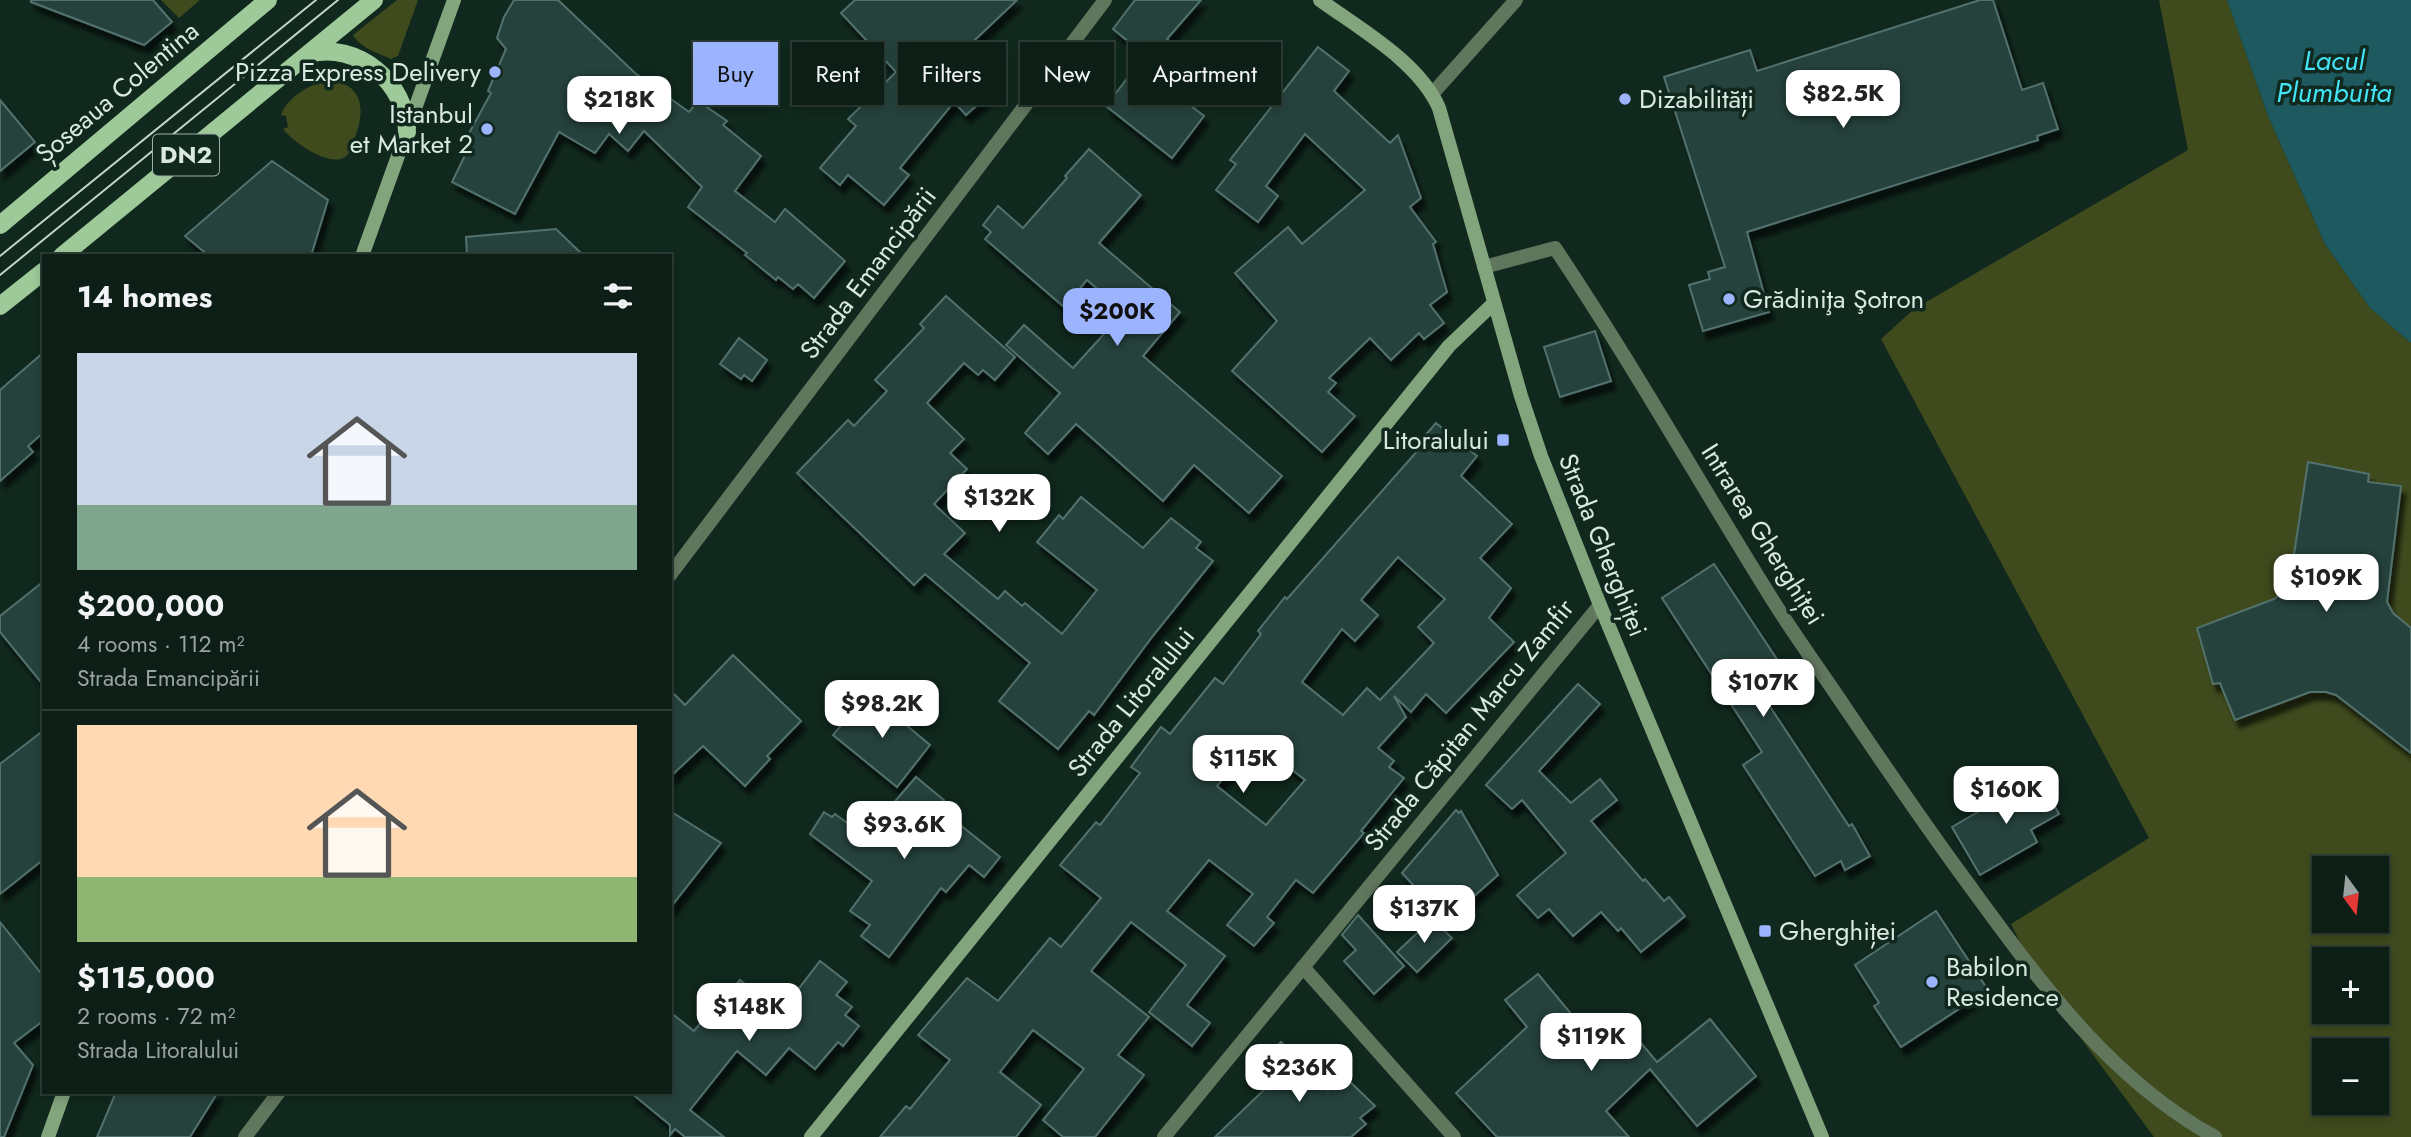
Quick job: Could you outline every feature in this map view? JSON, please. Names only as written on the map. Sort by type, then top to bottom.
[{"type":"main road","name":"Șoseaua Colentina","points":[[0,225],[268,0]]},
{"type":"main road","name":"DN2","points":[[64,254],[374,0]]},
{"type":"main road","points":[[363,254],[454,0]]},
{"type":"main road","name":"Strada Gherghiței","points":[[1321,0],[1410,68],[1433,93],[1444,120],[1531,427],[1600,604],[1822,1137]]},
{"type":"main road","points":[[309,54],[327,51],[348,54],[377,71],[391,84],[401,103],[407,132]]},
{"type":"main road","points":[[0,306],[42,273]]},
{"type":"main road","name":"Strada Litoralului","points":[[811,1137],[1449,346],[1494,303]]},
{"type":"main road","points":[[48,1137],[63,1094]]},
{"type":"street","name":"Strada Emancipării","points":[[672,572],[1105,0]]},
{"type":"street","points":[[1433,93],[1516,0]]},
{"type":"street","name":"Intrarea Gherghiței","points":[[1484,267],[1555,248],[1604,320],[1768,594],[1919,817],[1992,916],[2063,1008],[2119,1069],[2184,1120],[2215,1137]]},
{"type":"street","name":"Strada Căpitan Marcu Zamfir","points":[[1164,1137],[1600,604]]},
{"type":"street","points":[[1303,967],[1454,1137]]},
{"type":"street","points":[[245,1137],[277,1094]]},
{"type":"green space","points":[[161,0],[200,0],[179,18]]},
{"type":"green space","points":[[397,0],[418,0],[398,56],[391,59],[365,47],[353,35]]},
{"type":"green space","points":[[2159,0],[2227,0],[2268,116],[2325,244],[2370,308],[2411,343],[2411,1137],[2154,1137],[2042,986],[2011,924],[2149,838],[1881,339],[1914,309],[2188,150]]},
{"type":"green space","points":[[328,80],[349,86],[355,92],[361,108],[352,148],[345,157],[338,159],[311,152],[294,140],[283,129],[288,127],[286,116],[281,115],[288,103],[300,92]]},
{"type":"water","name":"Lacul Plumbuita","points":[[2227,0],[2411,0],[2411,343],[2370,308],[2325,244],[2268,116]]},
{"type":"building","points":[[31,0],[153,0],[172,22],[144,45]]},
{"type":"building","points":[[514,0],[558,0],[635,73],[689,112],[695,105],[704,105],[727,121],[723,125],[761,156],[735,191],[775,222],[785,209],[845,261],[814,298],[798,284],[793,289],[778,277],[776,280],[745,255],[747,253],[688,207],[702,187],[644,131],[628,151],[609,134],[595,153],[559,132],[515,214],[452,182],[468,149],[462,146],[491,93],[488,91],[506,49],[497,38],[504,17]]},
{"type":"building","points":[[855,0],[1017,0],[973,42],[898,42],[898,105],[952,105],[900,168],[909,175],[884,205],[848,175],[840,185],[820,168],[856,126],[848,119],[862,105],[884,105],[884,84],[896,72],[884,59],[884,42],[868,42],[841,13]]},
{"type":"building","points":[[1135,0],[1201,0],[1167,39],[1171,42],[1129,42],[1113,29]]},
{"type":"building","points":[[1980,0],[1993,0],[2022,90],[2043,83],[2058,129],[2037,136],[2038,140],[1747,232],[1769,312],[1703,331],[1689,285],[1710,279],[1708,272],[1725,267],[1664,77],[1750,50],[1757,71]]},
{"type":"building","points":[[1318,47],[1349,71],[1334,91],[1390,143],[1398,135],[1421,198],[1410,207],[1436,242],[1433,244],[1447,292],[1430,305],[1444,323],[1424,339],[1419,333],[1391,360],[1370,338],[1329,378],[1336,383],[1328,392],[1355,416],[1322,452],[1232,371],[1277,321],[1235,273],[1288,227],[1302,244],[1365,190],[1305,134],[1266,186],[1278,196],[1258,222],[1216,190],[1236,164],[1230,160],[1273,105],[1281,105],[1281,95]]},
{"type":"building","points":[[1128,77],[1128,105],[1190,105],[1204,116],[1172,158],[1106,106],[1114,105],[1114,96]]},
{"type":"building","points":[[0,100],[35,142],[0,171]]},
{"type":"building","points":[[957,105],[977,105],[966,115]]},
{"type":"building","points":[[1089,149],[1141,195],[1099,243],[1180,312],[1143,356],[1282,476],[1249,513],[1194,465],[1163,501],[1076,424],[1048,454],[1025,433],[1060,393],[1006,345],[1024,325],[1073,368],[1124,312],[1087,280],[1064,307],[985,239],[991,232],[983,225],[998,206],[1023,228]]},
{"type":"building","points":[[272,161],[328,200],[312,254],[207,254],[185,236]]},
{"type":"building","points":[[556,229],[582,254],[467,254],[466,237]]},
{"type":"building","points":[[946,296],[1015,357],[995,380],[983,370],[978,375],[964,363],[927,403],[964,439],[950,453],[967,469],[934,504],[965,533],[944,554],[998,599],[1005,591],[1022,606],[1025,603],[1062,634],[1097,590],[1037,542],[1059,515],[1063,519],[1081,497],[1143,548],[1171,518],[1201,542],[1196,548],[1213,561],[1094,715],[1089,711],[1058,749],[999,701],[1030,663],[925,574],[914,585],[797,473],[848,420],[854,426],[887,391],[875,380],[924,328],[920,324]]},
{"type":"building","points":[[1595,331],[1611,381],[1560,397],[1544,347]]},
{"type":"building","points":[[739,338],[767,360],[752,381],[744,375],[741,379],[720,364]]},
{"type":"building","points":[[42,354],[42,434],[28,446],[33,452],[0,481],[0,390]]},
{"type":"building","points":[[1436,423],[1477,456],[1461,476],[1512,524],[1480,558],[1511,588],[1489,618],[1514,642],[1446,713],[1426,694],[1411,712],[1394,696],[1406,717],[1378,748],[1394,761],[1389,767],[1404,778],[1361,831],[1364,833],[1313,893],[1296,880],[1267,917],[1274,923],[1254,946],[1227,925],[1253,894],[1209,860],[1167,911],[1225,956],[1187,1005],[1210,1023],[1192,1046],[1149,1012],[1186,965],[1131,922],[1091,971],[1149,1017],[1118,1055],[1144,1075],[1095,1137],[1063,1137],[1043,1120],[1084,1069],[1033,1030],[1000,1072],[1041,1105],[1016,1137],[880,1137],[906,1106],[910,1109],[950,1060],[918,1035],[967,978],[998,1001],[1050,938],[1061,947],[1101,898],[1060,865],[1096,822],[1100,825],[1140,773],[1131,767],[1161,727],[1170,734],[1215,678],[1223,684],[1261,634],[1258,631],[1285,597],[1287,599],[1419,449],[1416,446]],"holes":[[[1398,557],[1445,599],[1418,627],[1434,643],[1380,700],[1367,688],[1343,715],[1302,682],[1342,629],[1355,641],[1378,615],[1361,600]],[[1254,740],[1305,780],[1266,825],[1217,786]]]},
{"type":"building","points":[[2308,462],[2369,474],[2368,482],[2401,486],[2387,602],[2393,613],[2411,628],[2411,753],[2336,695],[2310,692],[2235,720],[2220,683],[2213,684],[2197,628],[2274,599],[2289,588]]},
{"type":"building","points":[[1714,564],[1790,679],[1763,696],[1849,826],[1852,824],[1870,856],[1845,870],[1841,861],[1815,876],[1743,765],[1762,752],[1662,598]]},
{"type":"building","points":[[42,583],[42,684],[0,632],[0,616]]},
{"type":"building","points":[[733,655],[801,721],[767,756],[770,759],[745,786],[703,746],[672,775],[672,692],[685,705]]},
{"type":"building","points":[[1578,684],[1600,704],[1539,771],[1571,803],[1600,779],[1617,800],[1591,821],[1643,881],[1645,879],[1664,901],[1669,897],[1685,916],[1641,952],[1621,928],[1618,931],[1601,912],[1573,936],[1549,909],[1538,918],[1517,895],[1566,853],[1522,800],[1512,809],[1486,785]]},
{"type":"building","points":[[868,693],[930,745],[897,787],[833,735]]},
{"type":"building","points":[[42,732],[42,861],[0,894],[0,764]]},
{"type":"building","points":[[916,777],[944,800],[938,807],[1000,857],[984,877],[969,865],[946,892],[941,888],[889,957],[861,936],[870,925],[850,911],[872,881],[810,834],[824,812],[832,817],[835,814],[865,836]]},
{"type":"building","points":[[2038,777],[2059,814],[2031,830],[2037,842],[1980,875],[1952,827]]},
{"type":"building","points":[[1456,810],[1459,813],[1461,811],[1498,875],[1446,921],[1402,873]]},
{"type":"building","points":[[672,812],[721,843],[672,905]]},
{"type":"building","name":"Babilon Residence","points":[[1936,911],[1988,990],[1901,1047],[1874,1006],[1879,1003],[1855,965]]},
{"type":"building","points":[[1358,915],[1404,966],[1374,994],[1344,961],[1356,950],[1342,935]]},
{"type":"building","points":[[1432,919],[1452,938],[1417,972],[1397,952]]},
{"type":"building","points":[[0,922],[42,974],[42,1022],[14,1043],[33,1065],[4,1137],[0,1137]]},
{"type":"building","points":[[820,961],[847,982],[836,995],[852,1007],[845,1015],[859,1026],[843,1046],[838,1042],[815,1069],[789,1048],[766,1075],[737,1051],[690,1110],[724,1137],[685,1137],[675,1129],[670,1135],[670,1125],[632,1094],[672,1094],[672,1014],[694,1031],[740,980],[780,1013]]},
{"type":"building","points":[[1538,974],[1592,1039],[1613,1020],[1625,1034],[1630,1030],[1657,1062],[1710,1019],[1756,1076],[1697,1126],[1650,1069],[1606,1111],[1629,1137],[1497,1137],[1456,1093],[1527,1027],[1505,1000]]},
{"type":"building","points":[[1281,1042],[1328,1090],[1343,1075],[1375,1106],[1360,1118],[1366,1124],[1351,1137],[1215,1137],[1267,1087],[1251,1071]]},
{"type":"building","points":[[115,1094],[217,1094],[190,1137],[97,1137]]},
{"type":"tram line","points":[[0,256],[316,0]]},
{"type":"tram line","points":[[0,275],[338,0]]},
{"type":"place","name":"Pizza Express Delivery","points":[[495,72]]},
{"type":"place","name":"Dizabilități","points":[[1625,99]]},
{"type":"place","name":"Istanbul et Market 2","points":[[487,129]]},
{"type":"place","name":"Grădiniţa Şotron","points":[[1729,299]]},
{"type":"place","name":"Litoralului","points":[[1503,440]]},
{"type":"place","name":"Gherghiței","points":[[1765,931]]},
{"type":"place","name":"Babilon Residence","points":[[1932,982]]}]
